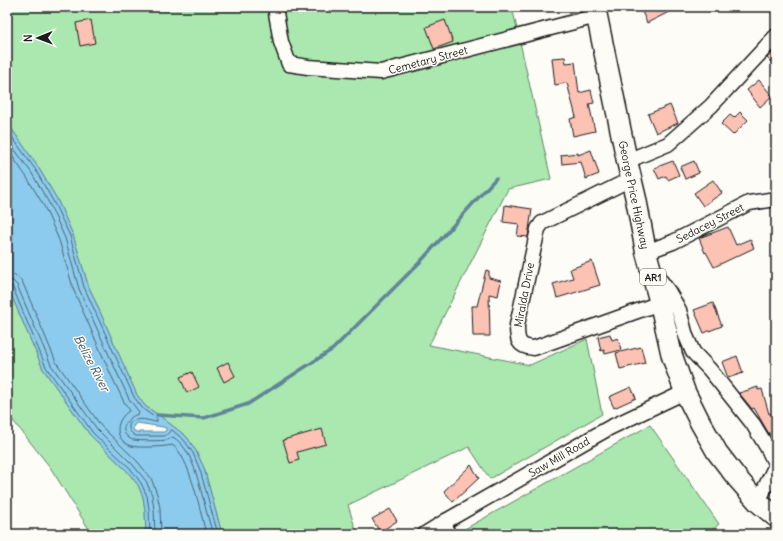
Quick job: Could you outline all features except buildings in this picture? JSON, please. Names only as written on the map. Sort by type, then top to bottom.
[{"type":"highway","name":"George Price Highway","points":[[596,12],[636,199],[647,258],[660,303],[672,356],[685,392],[717,452],[758,502],[776,517]]},
{"type":"street","name":"Cemetary Street","points":[[275,7],[281,42],[289,64],[308,67],[381,72],[596,12]]},
{"type":"street","points":[[629,170],[668,144],[710,106],[776,36]]},
{"type":"street","name":"Miralda Drive","points":[[629,170],[542,223],[538,229],[517,325],[517,336],[520,343],[526,347],[534,348],[660,303]]},
{"type":"street","name":"Sedacey Street","points":[[647,258],[673,242],[749,203],[776,199]]},
{"type":"street","points":[[647,258],[679,310],[686,336],[693,352],[710,370],[753,424],[768,447],[776,465],[758,502]]},
{"type":"street","name":"Saw Mill Road","points":[[425,534],[446,527],[610,428],[685,392]]},
{"type":"green space","points":[[7,7],[512,7],[551,179],[508,189],[429,345],[530,365],[587,339],[602,414],[490,479],[469,447],[348,505],[357,534],[222,534],[204,468],[196,451],[187,437],[145,406],[137,395],[88,285],[73,235],[57,199],[38,167],[7,122]]},
{"type":"green space","points":[[7,285],[43,369],[90,435],[127,471],[138,485],[143,497],[146,534],[92,534],[50,467],[7,413]]},
{"type":"green space","points":[[650,425],[719,524],[708,534],[462,534],[463,530]]},
{"type":"water","name":"Belize River","points":[[7,122],[38,167],[57,199],[73,235],[88,285],[137,395],[145,406],[187,437],[196,451],[204,468],[222,534],[146,534],[143,497],[138,485],[127,471],[90,435],[43,369],[7,285]],"holes":[[[137,423],[166,428],[164,432],[137,432],[134,431],[133,428]]]},
{"type":"waterway","points":[[157,415],[204,418],[248,404],[333,349],[421,261],[496,178]]}]
